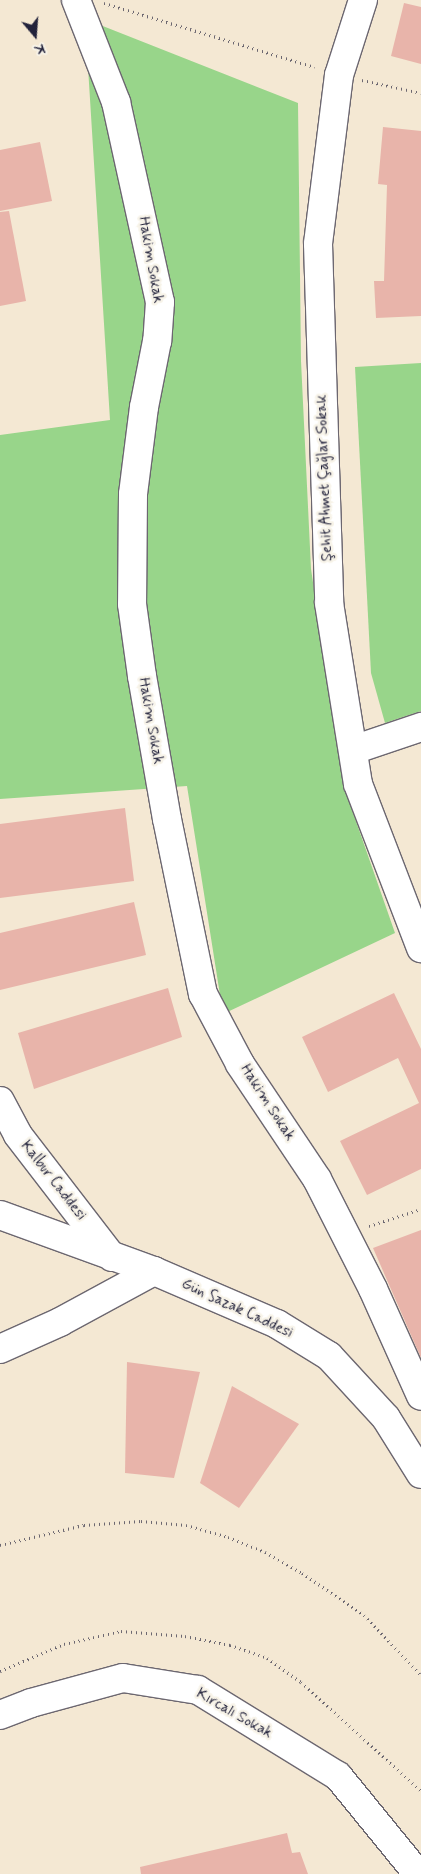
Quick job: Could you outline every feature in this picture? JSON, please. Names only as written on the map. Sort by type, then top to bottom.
[{"type":"street","name":"Hakim Sokak","points":[[76,0],[116,102],[160,302],[157,341],[144,407],[133,494],[132,604],[142,676],[167,819],[203,994],[240,1064],[317,1180],[373,1289],[421,1396]]},
{"type":"street","name":"Şehit Ahmet Çağlar Sokak","points":[[364,0],[339,75],[318,244],[329,603],[358,784],[421,948]]},
{"type":"street","points":[[353,750],[421,727]]},
{"type":"street","name":"Kalbur Caddesi","points":[[0,1101],[18,1135],[112,1256]]},
{"type":"street","name":"Gün Sazak Caddesi","points":[[0,1215],[154,1271],[277,1324],[329,1356],[386,1418],[421,1474]]},
{"type":"street","points":[[0,1349],[60,1322],[154,1271]]},
{"type":"street","name":"Kırcalı Sokak","points":[[0,1715],[30,1703],[123,1678],[198,1690],[338,1776],[418,1874]]},
{"type":"path","points":[[103,3],[242,43],[339,75],[421,93]]},
{"type":"path","points":[[345,1234],[421,1208]]},
{"type":"path","points":[[0,1545],[84,1525],[141,1521],[186,1525],[228,1537],[265,1552],[302,1573],[364,1615],[421,1675]]},
{"type":"green space","points":[[85,19],[298,103],[301,361],[311,569],[343,784],[395,933],[223,1014],[187,786],[0,799],[0,435],[110,420]]},
{"type":"green space","points":[[421,363],[421,711],[385,723],[371,673],[355,367]]},
{"type":"building","points":[[404,3],[421,7],[421,64],[391,56]]},
{"type":"building","points":[[383,127],[421,131],[421,316],[376,318],[374,281],[384,281],[387,185],[378,184]]},
{"type":"building","points":[[40,142],[52,201],[0,211],[0,150]]},
{"type":"building","points":[[9,211],[26,301],[0,306],[0,212]]},
{"type":"building","points":[[125,808],[134,881],[0,898],[0,824]]},
{"type":"building","points":[[134,902],[146,955],[0,990],[0,933]]},
{"type":"building","points":[[168,988],[182,1037],[34,1089],[18,1033]]},
{"type":"building","points":[[394,993],[421,1049],[421,1169],[367,1195],[340,1141],[419,1103],[398,1058],[328,1092],[302,1037]]},
{"type":"building","points":[[421,1230],[421,1358],[373,1248]]},
{"type":"building","points":[[127,1362],[200,1372],[174,1478],[125,1473]]},
{"type":"building","points":[[232,1386],[299,1424],[239,1508],[200,1483]]},
{"type":"building","points":[[287,1833],[292,1853],[300,1852],[308,1874],[141,1874],[140,1867]]}]
